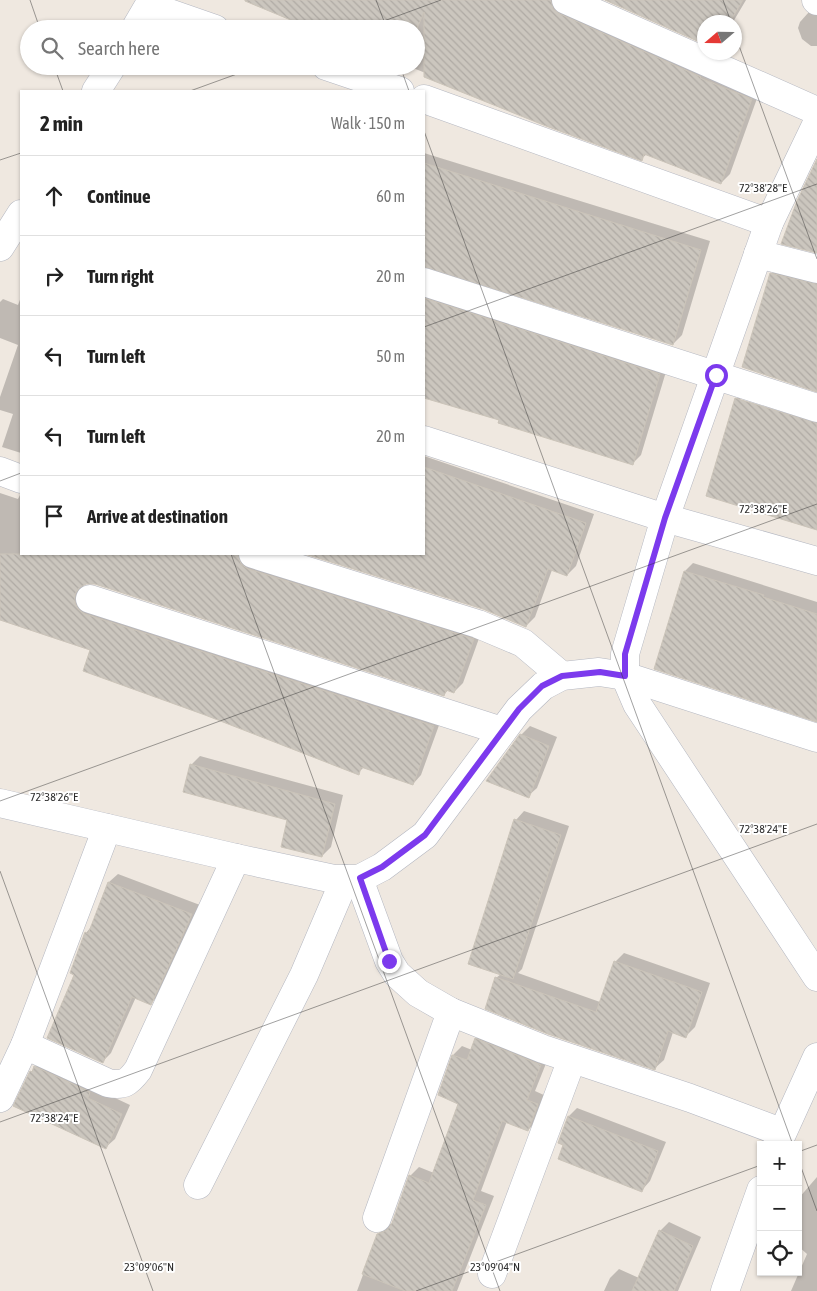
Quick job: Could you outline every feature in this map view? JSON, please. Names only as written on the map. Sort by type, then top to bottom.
[{"type":"street","points":[[566,0],[817,110]]},
{"type":"street","points":[[145,12],[178,20]]},
{"type":"street","points":[[97,90],[106,75]]},
{"type":"street","points":[[353,75],[397,90]]},
{"type":"street","points":[[425,99],[769,224]]},
{"type":"street","points":[[817,123],[809,159],[769,224],[758,254],[665,518],[625,654],[625,676],[642,713],[817,977]]},
{"type":"street","points":[[0,247],[20,216]]},
{"type":"street","points":[[758,254],[817,270]]},
{"type":"street","points":[[425,282],[817,408]]},
{"type":"street","points":[[425,440],[665,518],[817,560]]},
{"type":"street","points":[[0,471],[20,479]]},
{"type":"street","points":[[256,555],[478,624],[522,643],[562,676]]},
{"type":"street","points":[[90,599],[502,731]]},
{"type":"street","points":[[0,803],[236,858],[334,879],[352,879],[382,867],[425,835],[519,709],[542,686],[562,676],[600,672],[625,676],[817,738]]},
{"type":"street","points":[[0,1098],[25,1045],[107,828]]},
{"type":"street","points":[[25,1045],[108,1082],[120,1085],[130,1080],[138,1070],[236,858]]},
{"type":"street","points":[[352,879],[389,961],[397,974],[418,993],[451,1012],[572,1059],[690,1098],[779,1138],[817,1057]]},
{"type":"street","points":[[198,1185],[352,879]]},
{"type":"street","points":[[377,1218],[451,1012]]},
{"type":"street","points":[[492,1274],[572,1059]]},
{"type":"street","points":[[725,1291],[757,1201]]},
{"type":"building","points":[[551,0],[553,9],[560,14],[700,78],[752,99],[721,184],[644,154],[642,161],[546,126],[424,77],[424,12],[421,20],[291,20],[245,1]]},
{"type":"building","points":[[605,0],[743,0],[734,15],[697,15],[697,41]]},
{"type":"building","points":[[817,159],[817,253],[781,244],[797,201]]},
{"type":"building","points":[[425,163],[701,250],[673,345],[425,267]]},
{"type":"building","points":[[770,273],[817,284],[817,392],[742,367]]},
{"type":"building","points":[[425,298],[660,374],[633,465],[498,423],[499,420],[425,398]]},
{"type":"building","points":[[735,398],[817,423],[817,530],[706,496]]},
{"type":"building","points":[[425,467],[586,523],[567,576],[548,569],[526,627],[483,609],[308,555],[425,555]]},
{"type":"building","points":[[0,554],[238,555],[241,564],[248,569],[474,639],[454,693],[446,690],[444,696],[95,584],[86,584],[79,588],[75,594],[75,603],[79,610],[85,614],[434,726],[413,785],[361,767],[359,775],[205,715],[83,671],[90,650],[0,620]]},
{"type":"building","points":[[684,571],[764,595],[763,597],[817,614],[817,722],[654,669]]},
{"type":"building","points":[[520,734],[549,746],[529,798],[486,781]]},
{"type":"building","points":[[190,764],[335,804],[322,857],[281,847],[287,820],[183,792]]},
{"type":"building","points":[[514,819],[561,835],[513,979],[468,964]]},
{"type":"building","points":[[108,882],[192,914],[151,1005],[132,997],[103,1063],[47,1038],[74,975],[70,973],[85,932],[88,934]]},
{"type":"building","points":[[614,961],[702,992],[686,1038],[668,1031],[655,1070],[548,1034],[485,1009],[495,977],[596,1012]]},
{"type":"building","points":[[475,1038],[541,1065],[527,1100],[538,1104],[528,1131],[502,1121],[473,1200],[486,1205],[452,1291],[405,1291],[362,1274],[377,1234],[387,1230],[392,1223],[409,1175],[429,1183],[458,1104],[438,1095],[452,1055],[467,1060]]},
{"type":"building","points":[[34,1066],[90,1092],[88,1098],[122,1114],[106,1149],[13,1106]]},
{"type":"building","points":[[568,1116],[658,1151],[642,1192],[558,1159],[563,1145],[558,1143]]},
{"type":"building","points":[[659,1230],[693,1246],[674,1291],[632,1291]]},
{"type":"route","points":[[389,961],[360,878],[382,867],[425,835],[519,709],[542,686],[562,676],[600,672],[625,676],[625,654],[665,518],[716,375]]}]
